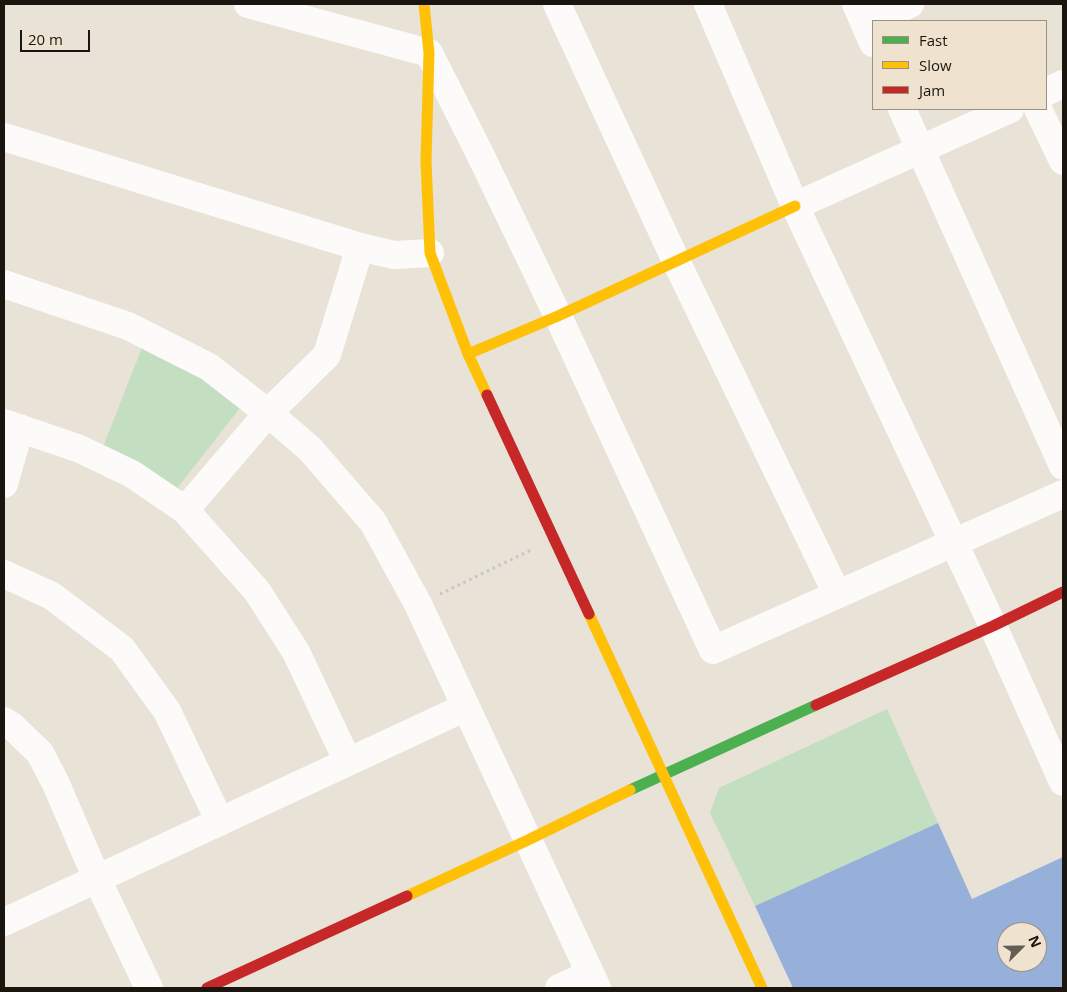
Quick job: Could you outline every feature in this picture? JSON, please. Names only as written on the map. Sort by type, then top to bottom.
[{"type":"street","points":[[248,4],[429,54],[479,152],[558,316],[714,650],[1063,494]]},
{"type":"street","points":[[424,4],[429,54],[426,161],[430,253],[468,354],[762,988]]},
{"type":"street","points":[[558,4],[676,261],[837,594]]},
{"type":"street","points":[[708,4],[795,206],[993,626],[1063,782]]},
{"type":"street","points":[[874,20],[910,4]]},
{"type":"street","points":[[1047,92],[1063,84]]},
{"type":"street","points":[[902,110],[1063,466]]},
{"type":"street","points":[[468,354],[558,316],[1008,110]]},
{"type":"street","points":[[1038,110],[1063,161]]},
{"type":"street","points":[[4,137],[360,247],[394,255],[430,253]]},
{"type":"street","points":[[185,510],[268,412],[327,355],[360,247]]},
{"type":"street","points":[[4,284],[128,326],[209,367],[268,412],[310,448],[373,522],[418,604],[593,981],[559,988]]},
{"type":"street","points":[[4,484],[12,426],[80,449],[132,474],[185,510],[257,590],[296,652],[348,762]]},
{"type":"street","points":[[4,574],[52,596],[122,649],[168,711],[220,822]]},
{"type":"street","points":[[207,988],[528,840],[663,774],[993,626],[1063,592]]},
{"type":"street","points":[[4,922],[466,707]]},
{"type":"street","points":[[4,721],[12,726],[40,753],[149,988]]},
{"type":"path","points":[[418,604],[554,539]]},
{"type":"green space","points":[[143,345],[178,363],[243,404],[175,491],[103,447]]},
{"type":"green space","points":[[887,709],[938,823],[755,906],[710,813],[719,788]]},
{"type":"water","points":[[938,823],[972,899],[1063,857],[1063,988],[793,988],[755,906]]},
{"type":"traffic: fast","points":[[630,790],[816,705]]},
{"type":"traffic: slow","points":[[424,4],[429,53],[426,161],[430,253],[468,354],[487,395]]},
{"type":"traffic: slow","points":[[468,354],[558,316],[795,206]]},
{"type":"traffic: slow","points":[[589,614],[762,988]]},
{"type":"traffic: slow","points":[[407,896],[630,790]]},
{"type":"traffic: jam","points":[[487,395],[589,614]]},
{"type":"traffic: jam","points":[[816,705],[993,626],[1063,592]]},
{"type":"traffic: jam","points":[[207,988],[407,896]]}]
